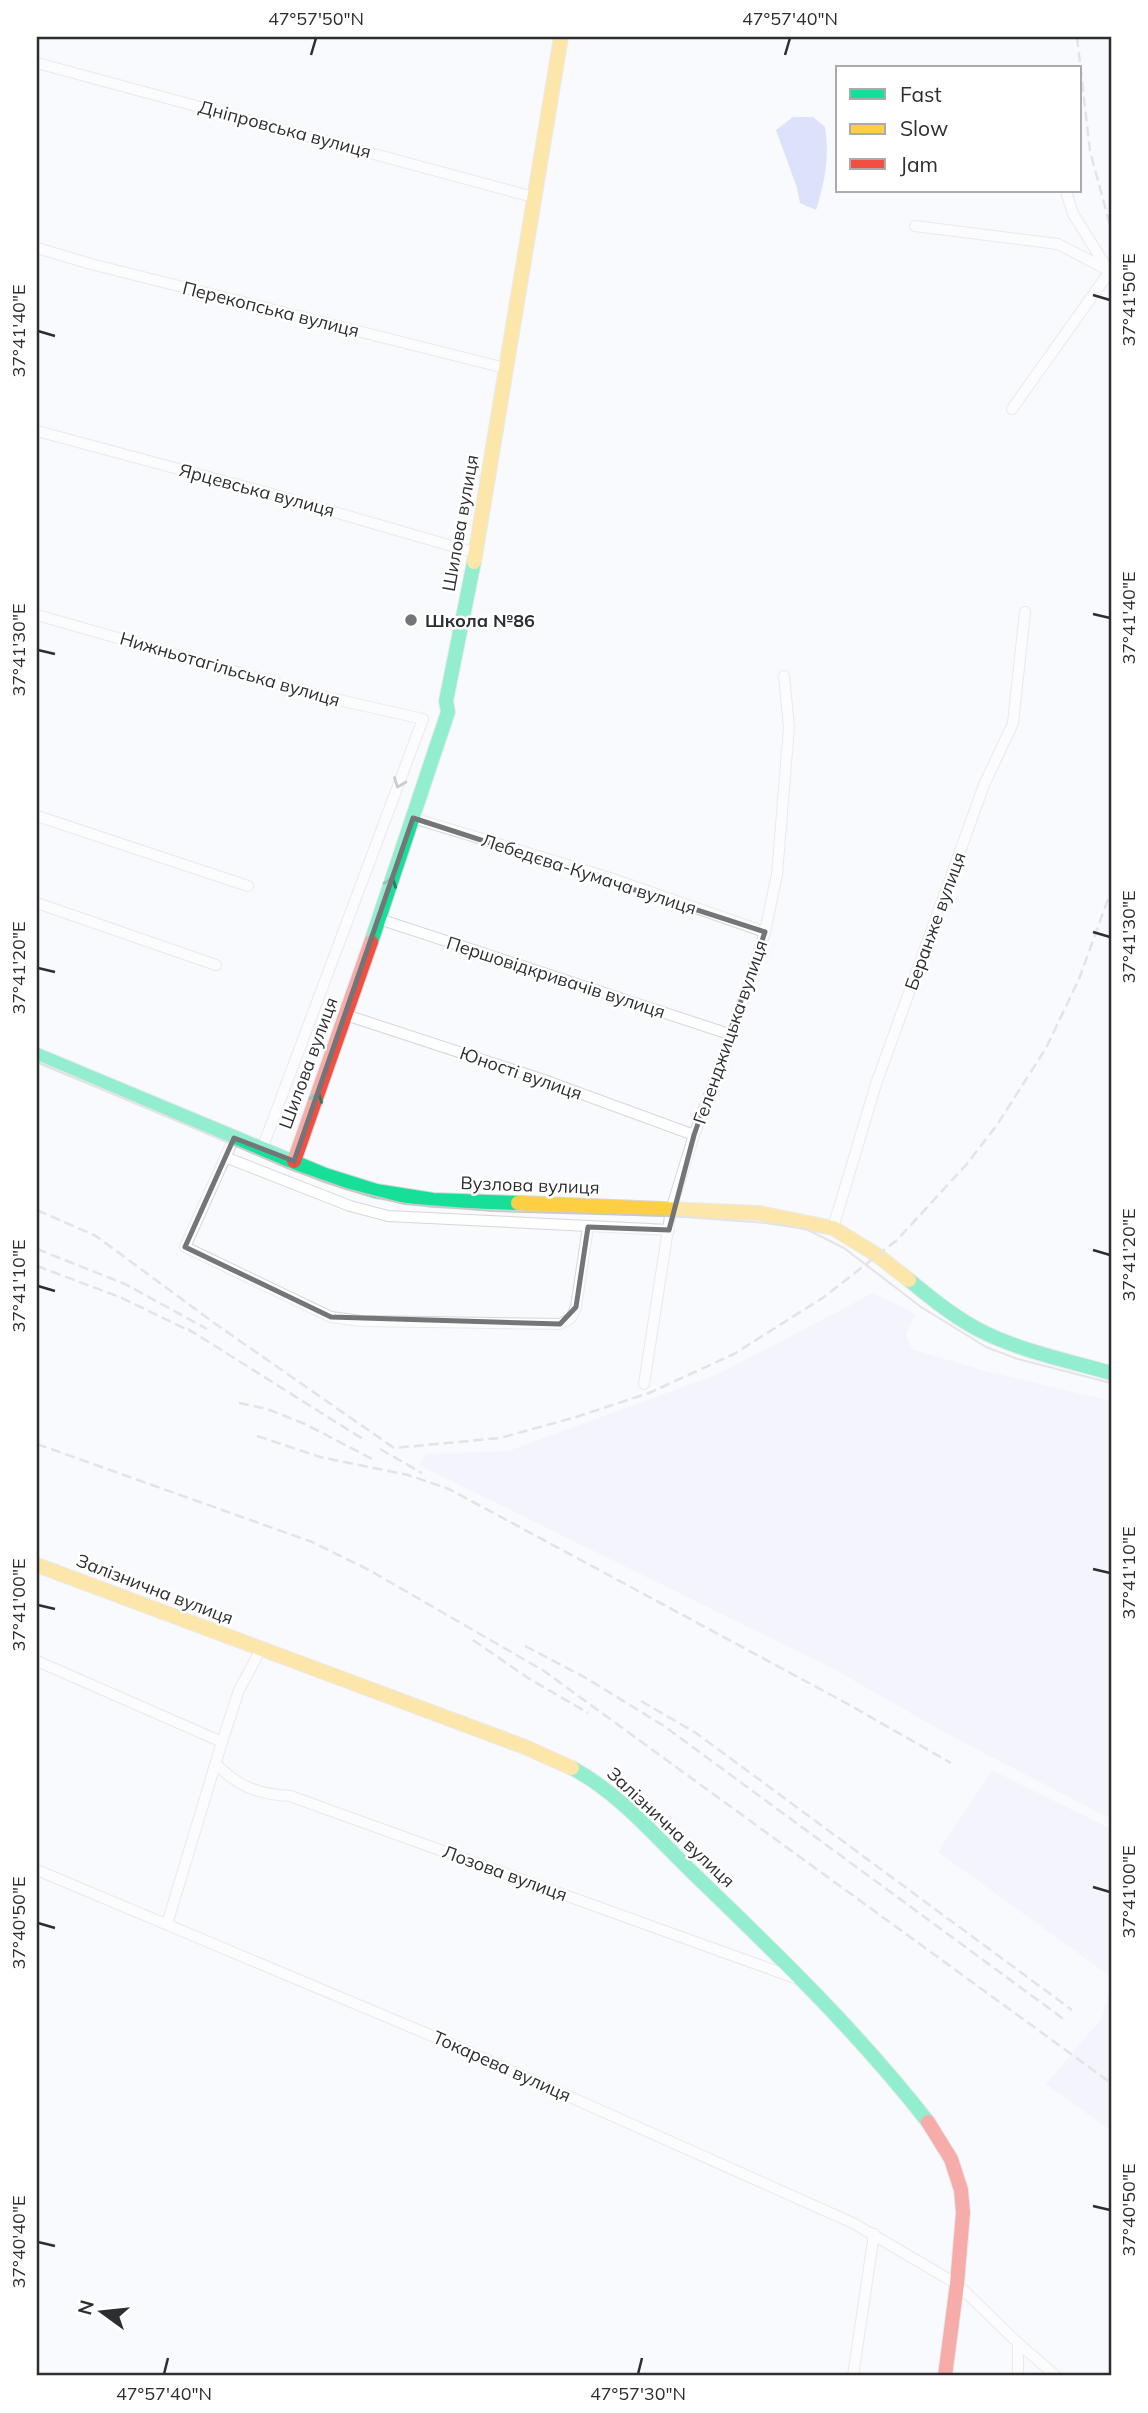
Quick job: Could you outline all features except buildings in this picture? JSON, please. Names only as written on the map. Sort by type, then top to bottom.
[{"type":"street","name":"Шилова вулиця","points":[[294,1161],[379,919],[447,712],[446,701],[476,552],[561,37]]},
{"type":"street","name":"Дніпровська вулиця","points":[[37,64],[533,197]]},
{"type":"street","points":[[1066,192],[1073,214],[1110,270]]},
{"type":"street","points":[[915,226],[1058,244],[1110,270]]},
{"type":"street","name":"Перекопська вулиця","points":[[37,248],[505,368]]},
{"type":"street","points":[[1012,409],[1110,270]]},
{"type":"street","name":"Ярцевська вулиця","points":[[37,431],[476,552]]},
{"type":"street","name":"Беранже вулиця","points":[[833,1228],[876,1084],[984,785],[1013,723],[1025,612]]},
{"type":"street","name":"Нижньотагільська вулиця","points":[[37,615],[321,695],[424,719]]},
{"type":"street","name":"Геленджицька вулиця","points":[[644,1384],[671,1210],[694,1135],[732,1035],[765,932],[777,874],[789,727],[783,676]]},
{"type":"street","name":"Шилова вулиця","points":[[262,1149],[424,719]]},
{"type":"street","points":[[37,816],[248,886]]},
{"type":"street","name":"Лебедєва-Кумача вулиця","points":[[413,818],[610,878],[765,932]]},
{"type":"street","points":[[37,903],[216,965]]},
{"type":"street","name":"Першовідкривачів вулиця","points":[[379,919],[732,1035]]},
{"type":"street","name":"Юності вулиця","points":[[346,1015],[541,1079],[694,1135]]},
{"type":"street","name":"Вузлова вулиця","points":[[37,1055],[325,1175],[376,1191],[417,1198],[759,1213],[833,1228]]},
{"type":"street","points":[[234,1138],[185,1247],[331,1317],[361,1321],[560,1324],[571,1318],[576,1307],[588,1227]]},
{"type":"street","points":[[225,1157],[350,1206],[388,1216],[669,1230]]},
{"type":"street","points":[[833,1228],[877,1255],[939,1304],[983,1332],[1027,1350],[1111,1373]]},
{"type":"street","name":"Залізнична вулиця","points":[[37,1565],[525,1747],[575,1769],[610,1792],[750,1928],[889,2072],[933,2128],[951,2159],[961,2190],[963,2213],[945,2376]]},
{"type":"street","points":[[167,1924],[239,1690],[261,1650]]},
{"type":"street","points":[[37,1661],[222,1742]]},
{"type":"street","name":"Лозова вулиця","points":[[216,1764],[237,1783],[258,1791],[290,1797],[798,1979]]},
{"type":"street","name":"Токарева вулиця","points":[[37,1870],[461,2048],[763,2181],[874,2234],[957,2284],[1056,2376]]},
{"type":"street","points":[[853,2376],[874,2234]]},
{"type":"street","points":[[1018,2343],[1018,2376]]},
{"type":"highlighted area","points":[[413,818],[765,932],[694,1135],[669,1230],[588,1227],[576,1307],[560,1324],[331,1317],[185,1247],[234,1138],[294,1161]]},
{"type":"shaded area","points":[[873,1293],[916,1314],[906,1334],[912,1349],[982,1370],[1111,1401],[1111,1819],[949,1735],[837,1671],[419,1465],[426,1454],[508,1451],[718,1374]]},
{"type":"shaded area","points":[[992,1770],[1111,1829],[1111,1977],[938,1852]]},
{"type":"shaded area","points":[[1111,1985],[1111,2131],[1046,2084],[1102,2018]]},
{"type":"water","points":[[793,117],[813,117],[825,127],[826,169],[816,210],[800,203],[776,130]]},
{"type":"tram line","points":[[37,1061],[292,1170],[346,1189],[404,1204],[493,1211],[670,1216],[766,1223],[806,1229],[844,1248],[921,1307],[986,1347],[1018,1359],[1111,1383]]},
{"type":"railway","points":[[1077,37],[1080,66]]},
{"type":"railway","points":[[1082,81],[1090,151],[1111,229]]},
{"type":"railway","points":[[37,1210],[96,1236],[217,1325],[394,1448],[500,1438],[576,1417],[649,1393],[734,1354],[824,1297],[897,1240],[966,1165],[997,1125],[1046,1048],[1079,979],[1111,891]]},
{"type":"railway","points":[[37,1249],[125,1284],[207,1329]]},
{"type":"railway","points":[[37,1266],[122,1298],[194,1333]]},
{"type":"railway","points":[[188,1329],[366,1441]]},
{"type":"railway","points":[[239,1403],[267,1409],[305,1424],[376,1461]]},
{"type":"railway","points":[[257,1436],[320,1457],[408,1475],[449,1489],[846,1703],[951,1763]]},
{"type":"railway","points":[[37,1444],[312,1542],[369,1570],[544,1671],[1111,2083]]},
{"type":"railway","points":[[380,1449],[422,1473]]},
{"type":"railway","points":[[473,1640],[528,1678],[588,1713]]},
{"type":"railway","points":[[525,1646],[586,1678],[664,1726],[1065,2020]]},
{"type":"railway","points":[[641,1701],[696,1733],[1072,2010]]},
{"type":"traffic: fast","points":[[371,942],[448,712],[446,701],[474,562]]},
{"type":"traffic: fast","points":[[37,1055],[325,1175],[376,1191],[433,1200],[518,1203]]},
{"type":"traffic: fast","points":[[909,1280],[955,1316],[1000,1340],[1111,1373]]},
{"type":"traffic: fast","points":[[572,1768],[589,1778],[636,1816],[785,1963],[845,2024],[928,2122]]},
{"type":"traffic: slow","points":[[474,562],[561,37]]},
{"type":"traffic: slow","points":[[518,1203],[759,1213],[833,1228],[877,1255],[909,1280]]},
{"type":"traffic: slow","points":[[37,1565],[525,1747],[572,1768]]},
{"type":"traffic: jam","points":[[294,1161],[371,942]]},
{"type":"traffic: jam","points":[[928,2122],[951,2159],[961,2190],[963,2213],[945,2376]]},
{"type":"place","name":"Школа №86","points":[[411,620]]}]
